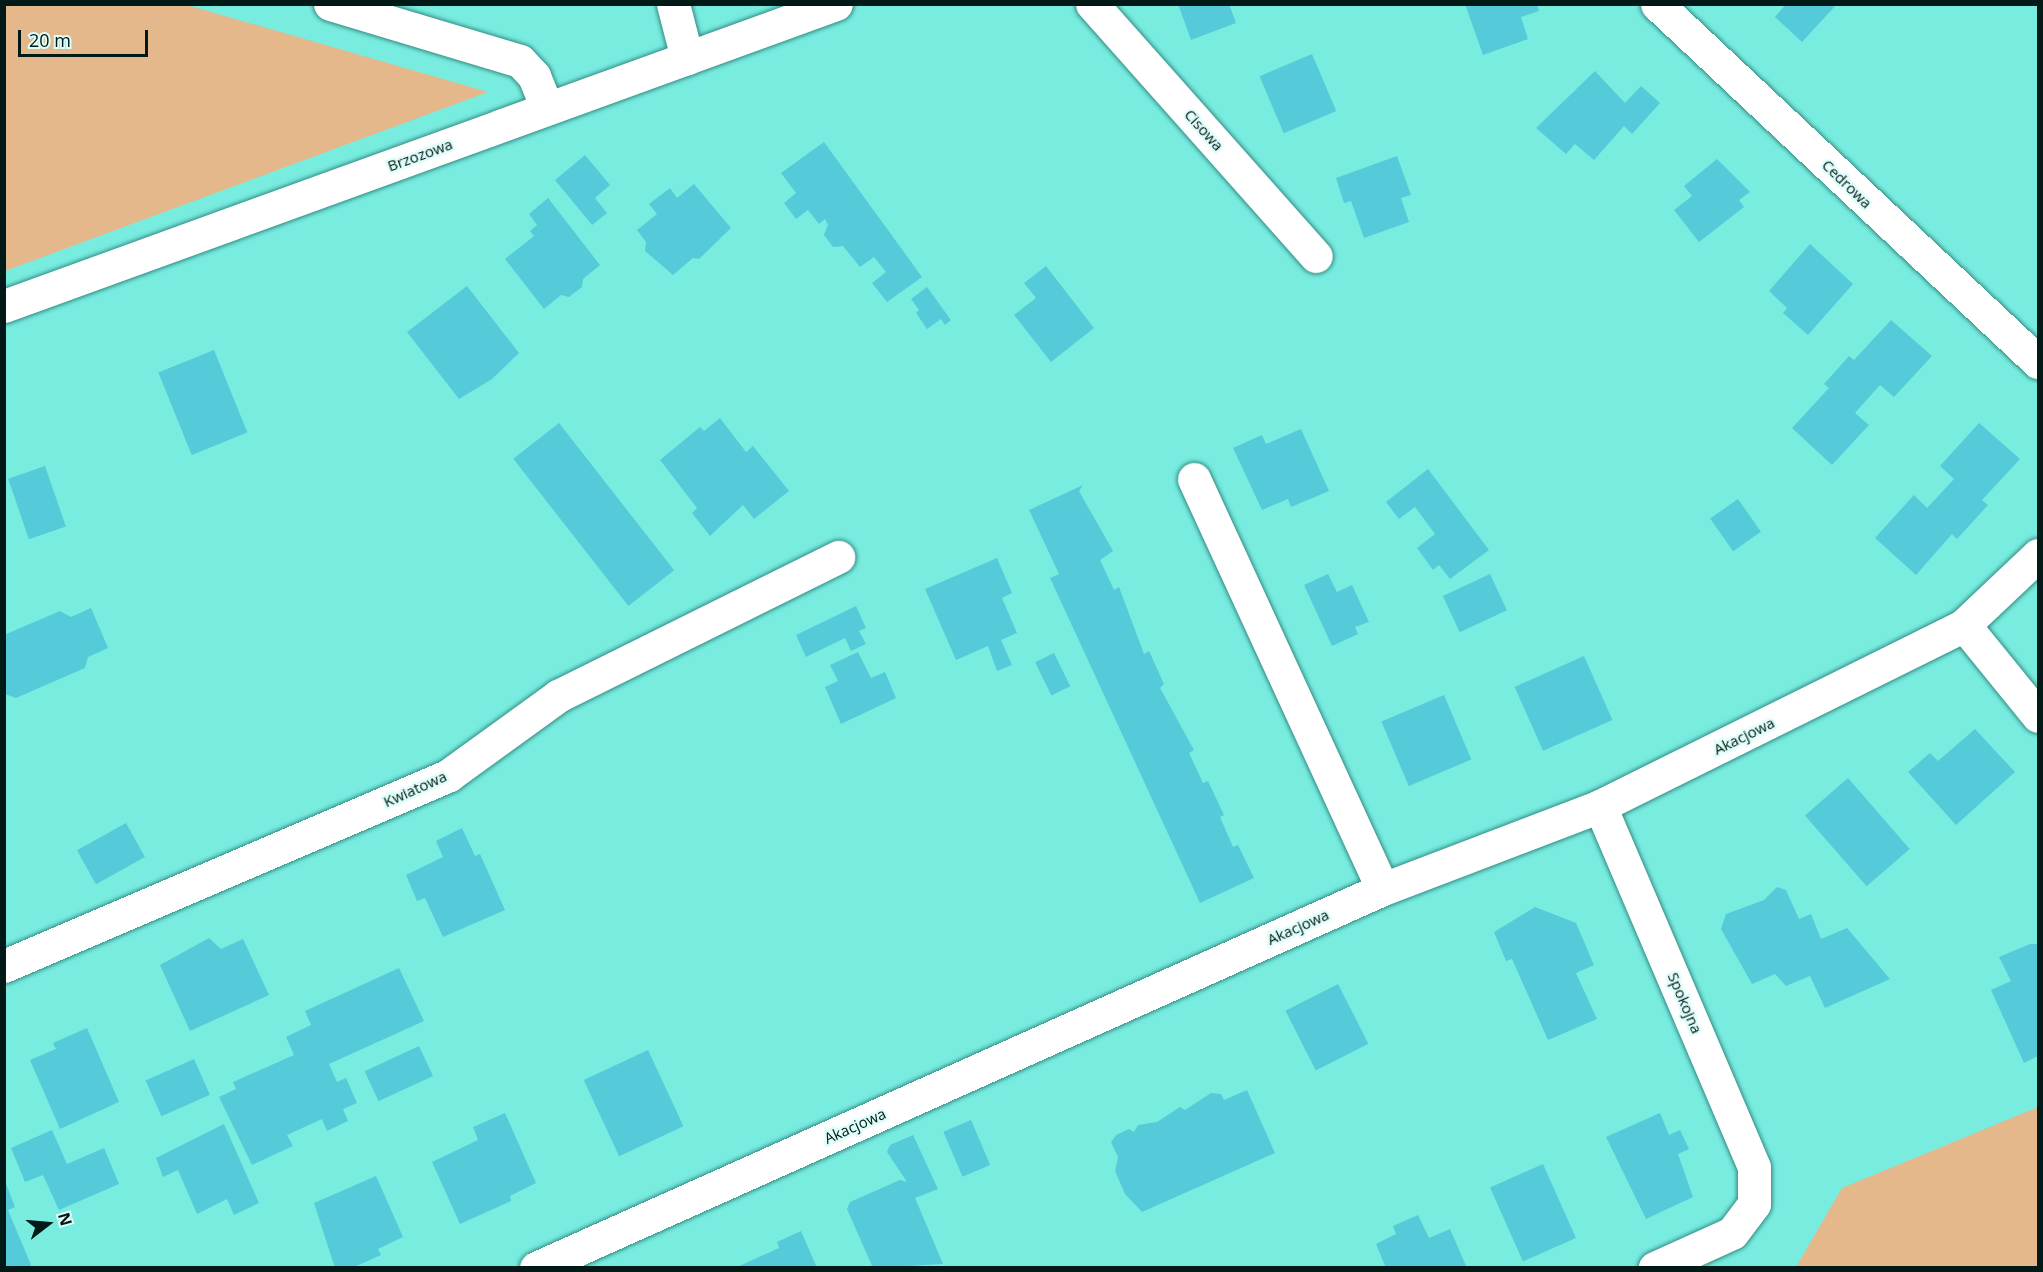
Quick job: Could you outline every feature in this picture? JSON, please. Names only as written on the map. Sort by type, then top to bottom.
[{"type":"street","points":[[330,4],[520,62],[534,76],[547,108]]},
{"type":"street","points":[[673,4],[687,58]]},
{"type":"street","name":"Brzozowa","points":[[4,306],[836,4]]},
{"type":"street","name":"Cisowa","points":[[1092,4],[1316,256]]},
{"type":"street","name":"Cedrowa","points":[[1658,4],[2038,362]]},
{"type":"street","points":[[1194,478],[1383,889]]},
{"type":"street","name":"Akacjowa","points":[[556,1264],[1383,889],[1600,806],[1964,625],[2038,555]]},
{"type":"street","name":"Kwiatowa","points":[[4,966],[449,775],[558,696],[838,557]]},
{"type":"street","points":[[1964,625],[2038,716]]},
{"type":"street","name":"Spokojna","points":[[1600,806],[1754,1167],[1754,1204],[1732,1233],[1655,1268]]},
{"type":"shaded area","points":[[5,4],[187,5],[488,92],[5,271]]},
{"type":"shaded area","points":[[2038,1107],[2038,1267],[1796,1267],[1842,1188]]},
{"type":"building","points":[[1178,4],[1229,4],[1236,23],[1191,40]]},
{"type":"building","points":[[1465,4],[1537,4],[1539,11],[1521,17],[1528,39],[1483,55]]},
{"type":"building","points":[[1786,4],[1837,4],[1802,42],[1775,17]]},
{"type":"building","points":[[1312,54],[1336,111],[1284,133],[1260,76]]},
{"type":"building","points":[[1595,71],[1625,103],[1641,86],[1660,103],[1632,134],[1624,126],[1594,160],[1575,144],[1566,154],[1536,128]]},
{"type":"building","points":[[824,142],[922,277],[887,302],[872,283],[886,272],[874,257],[860,267],[843,246],[833,247],[824,235],[828,225],[825,219],[819,224],[808,210],[796,219],[784,203],[796,193],[781,173]]},
{"type":"building","points":[[585,155],[610,185],[595,198],[607,213],[592,225],[555,180]]},
{"type":"building","points":[[1397,156],[1411,195],[1401,198],[1409,222],[1364,238],[1351,201],[1344,203],[1336,178]]},
{"type":"building","points":[[1717,159],[1750,192],[1739,200],[1744,207],[1699,242],[1674,210],[1692,196],[1684,186]]},
{"type":"building","points":[[694,184],[731,228],[699,259],[693,258],[673,275],[645,251],[646,242],[637,230],[657,214],[649,204],[670,188],[677,198]]},
{"type":"building","points":[[548,198],[600,265],[583,279],[582,287],[569,297],[561,295],[544,309],[505,259],[534,236],[530,231],[537,225],[529,214]]},
{"type":"building","points":[[1810,244],[1853,284],[1808,335],[1783,313],[1787,308],[1769,291]]},
{"type":"building","points":[[1046,266],[1094,328],[1051,362],[1014,315],[1036,298],[1024,283]]},
{"type":"building","points":[[467,286],[519,353],[492,379],[459,399],[407,332]]},
{"type":"building","points":[[927,287],[951,320],[945,325],[941,319],[927,329],[916,313],[919,310],[911,299]]},
{"type":"building","points":[[1891,320],[1932,356],[1894,397],[1880,385],[1855,413],[1869,425],[1832,465],[1792,428],[1829,388],[1824,384],[1849,356],[1854,360]]},
{"type":"building","points":[[214,350],[247,433],[192,455],[158,372]]},
{"type":"building","points":[[720,418],[746,452],[753,446],[789,491],[754,519],[743,505],[710,536],[692,513],[697,508],[660,460],[700,427],[704,431]]},
{"type":"building","points":[[559,423],[674,570],[628,606],[513,459]]},
{"type":"building","points":[[1979,423],[2020,459],[1982,500],[1988,505],[1957,539],[1952,534],[1916,575],[1875,538],[1914,495],[1927,508],[1954,479],[1940,466]]},
{"type":"building","points":[[1301,429],[1329,491],[1291,507],[1288,499],[1262,510],[1233,448],[1262,435],[1266,444]]},
{"type":"building","points":[[45,466],[66,527],[29,539],[8,479]]},
{"type":"building","points":[[1428,469],[1489,550],[1450,579],[1439,565],[1433,570],[1417,548],[1435,534],[1415,507],[1399,519],[1386,502]]},
{"type":"building","points":[[1083,485],[1079,491],[1113,551],[1100,560],[1114,590],[1119,587],[1144,654],[1149,651],[1164,684],[1160,688],[1194,750],[1189,753],[1203,783],[1208,781],[1224,815],[1220,817],[1233,847],[1238,845],[1254,878],[1200,903],[1050,578],[1059,574],[1029,510]]},
{"type":"building","points":[[1738,499],[1761,532],[1733,551],[1710,519]]},
{"type":"building","points":[[997,558],[1012,593],[1002,598],[1017,633],[1001,640],[1012,665],[997,671],[988,646],[956,660],[925,589]]},
{"type":"building","points":[[1328,574],[1337,592],[1352,585],[1369,622],[1355,627],[1358,634],[1332,646],[1304,585]]},
{"type":"building","points":[[1490,574],[1507,610],[1460,632],[1443,596]]},
{"type":"building","points":[[856,606],[866,628],[859,631],[866,644],[851,651],[845,638],[806,657],[796,635]]},
{"type":"building","points":[[91,608],[108,648],[88,657],[85,668],[16,698],[5,694],[4,635],[60,611],[71,617]]},
{"type":"building","points":[[858,652],[871,678],[885,672],[896,698],[841,724],[825,687],[838,681],[830,665]]},
{"type":"building","points":[[1054,653],[1070,686],[1051,695],[1035,662]]},
{"type":"building","points":[[1584,656],[1612,720],[1543,751],[1515,687]]},
{"type":"building","points":[[1444,695],[1471,759],[1409,786],[1381,722]]},
{"type":"building","points":[[1975,729],[2015,772],[1956,825],[1908,772],[1930,753],[1938,761]]},
{"type":"building","points":[[1848,778],[1910,849],[1867,886],[1805,815]]},
{"type":"building","points":[[126,823],[145,857],[96,884],[77,850]]},
{"type":"building","points":[[462,828],[475,856],[480,854],[505,910],[443,937],[425,898],[417,901],[406,875],[443,857],[436,841]]},
{"type":"building","points":[[1777,887],[1786,890],[1799,919],[1811,914],[1821,939],[1847,928],[1890,979],[1825,1008],[1810,976],[1786,986],[1775,974],[1752,984],[1721,929],[1726,914],[1764,900]]},
{"type":"building","points":[[1535,907],[1576,923],[1594,965],[1576,973],[1597,1019],[1548,1040],[1512,959],[1506,961],[1494,932]]},
{"type":"building","points":[[209,938],[221,949],[243,939],[269,995],[190,1031],[160,965]]},
{"type":"building","points":[[2030,944],[2038,944],[2038,1056],[2024,1063],[1991,990],[2011,981],[1999,957]]},
{"type":"building","points":[[399,968],[424,1021],[329,1064],[337,1082],[346,1078],[357,1103],[343,1109],[348,1121],[327,1131],[322,1119],[287,1135],[293,1146],[252,1165],[219,1097],[236,1089],[233,1082],[294,1055],[286,1037],[311,1025],[305,1011]]},
{"type":"building","points":[[1338,984],[1368,1044],[1316,1070],[1285,1011]]},
{"type":"building","points":[[87,1028],[119,1102],[60,1129],[30,1060],[56,1049],[53,1043]]},
{"type":"building","points":[[419,1046],[433,1076],[379,1101],[365,1071]]},
{"type":"building","points":[[648,1050],[683,1126],[619,1156],[584,1080]]},
{"type":"building","points":[[194,1059],[210,1095],[161,1116],[146,1081]]},
{"type":"building","points":[[1247,1090],[1275,1153],[1142,1212],[1125,1194],[1115,1171],[1118,1157],[1111,1142],[1116,1135],[1129,1129],[1134,1132],[1138,1125],[1157,1122],[1180,1107],[1185,1110],[1211,1093],[1221,1094],[1224,1100]]},
{"type":"building","points":[[505,1113],[536,1183],[510,1196],[511,1201],[460,1224],[432,1162],[478,1140],[473,1127]]},
{"type":"building","points":[[1660,1113],[1669,1135],[1680,1130],[1689,1149],[1678,1154],[1693,1197],[1646,1219],[1606,1137]]},
{"type":"building","points":[[971,1120],[990,1165],[963,1177],[943,1132]]},
{"type":"building","points":[[224,1124],[259,1203],[234,1215],[227,1199],[197,1214],[178,1170],[163,1177],[156,1158]]},
{"type":"building","points":[[52,1130],[67,1164],[104,1148],[119,1184],[59,1210],[43,1175],[25,1182],[11,1148]]},
{"type":"building","points":[[913,1135],[938,1189],[915,1198],[943,1264],[873,1268],[847,1209],[850,1202],[900,1180],[907,1182],[887,1152],[890,1145]]},
{"type":"building","points":[[1543,1164],[1576,1238],[1523,1262],[1490,1188]]},
{"type":"building","points":[[376,1176],[403,1237],[378,1249],[381,1255],[352,1268],[335,1268],[314,1203]]},
{"type":"building","points":[[5,1181],[15,1207],[8,1210],[31,1265],[26,1268],[4,1268]]},
{"type":"building","points":[[1418,1215],[1429,1238],[1450,1229],[1467,1268],[1386,1268],[1376,1244],[1396,1234],[1393,1226]]},
{"type":"building","points":[[801,1231],[817,1268],[735,1268],[779,1248],[777,1242]]}]
